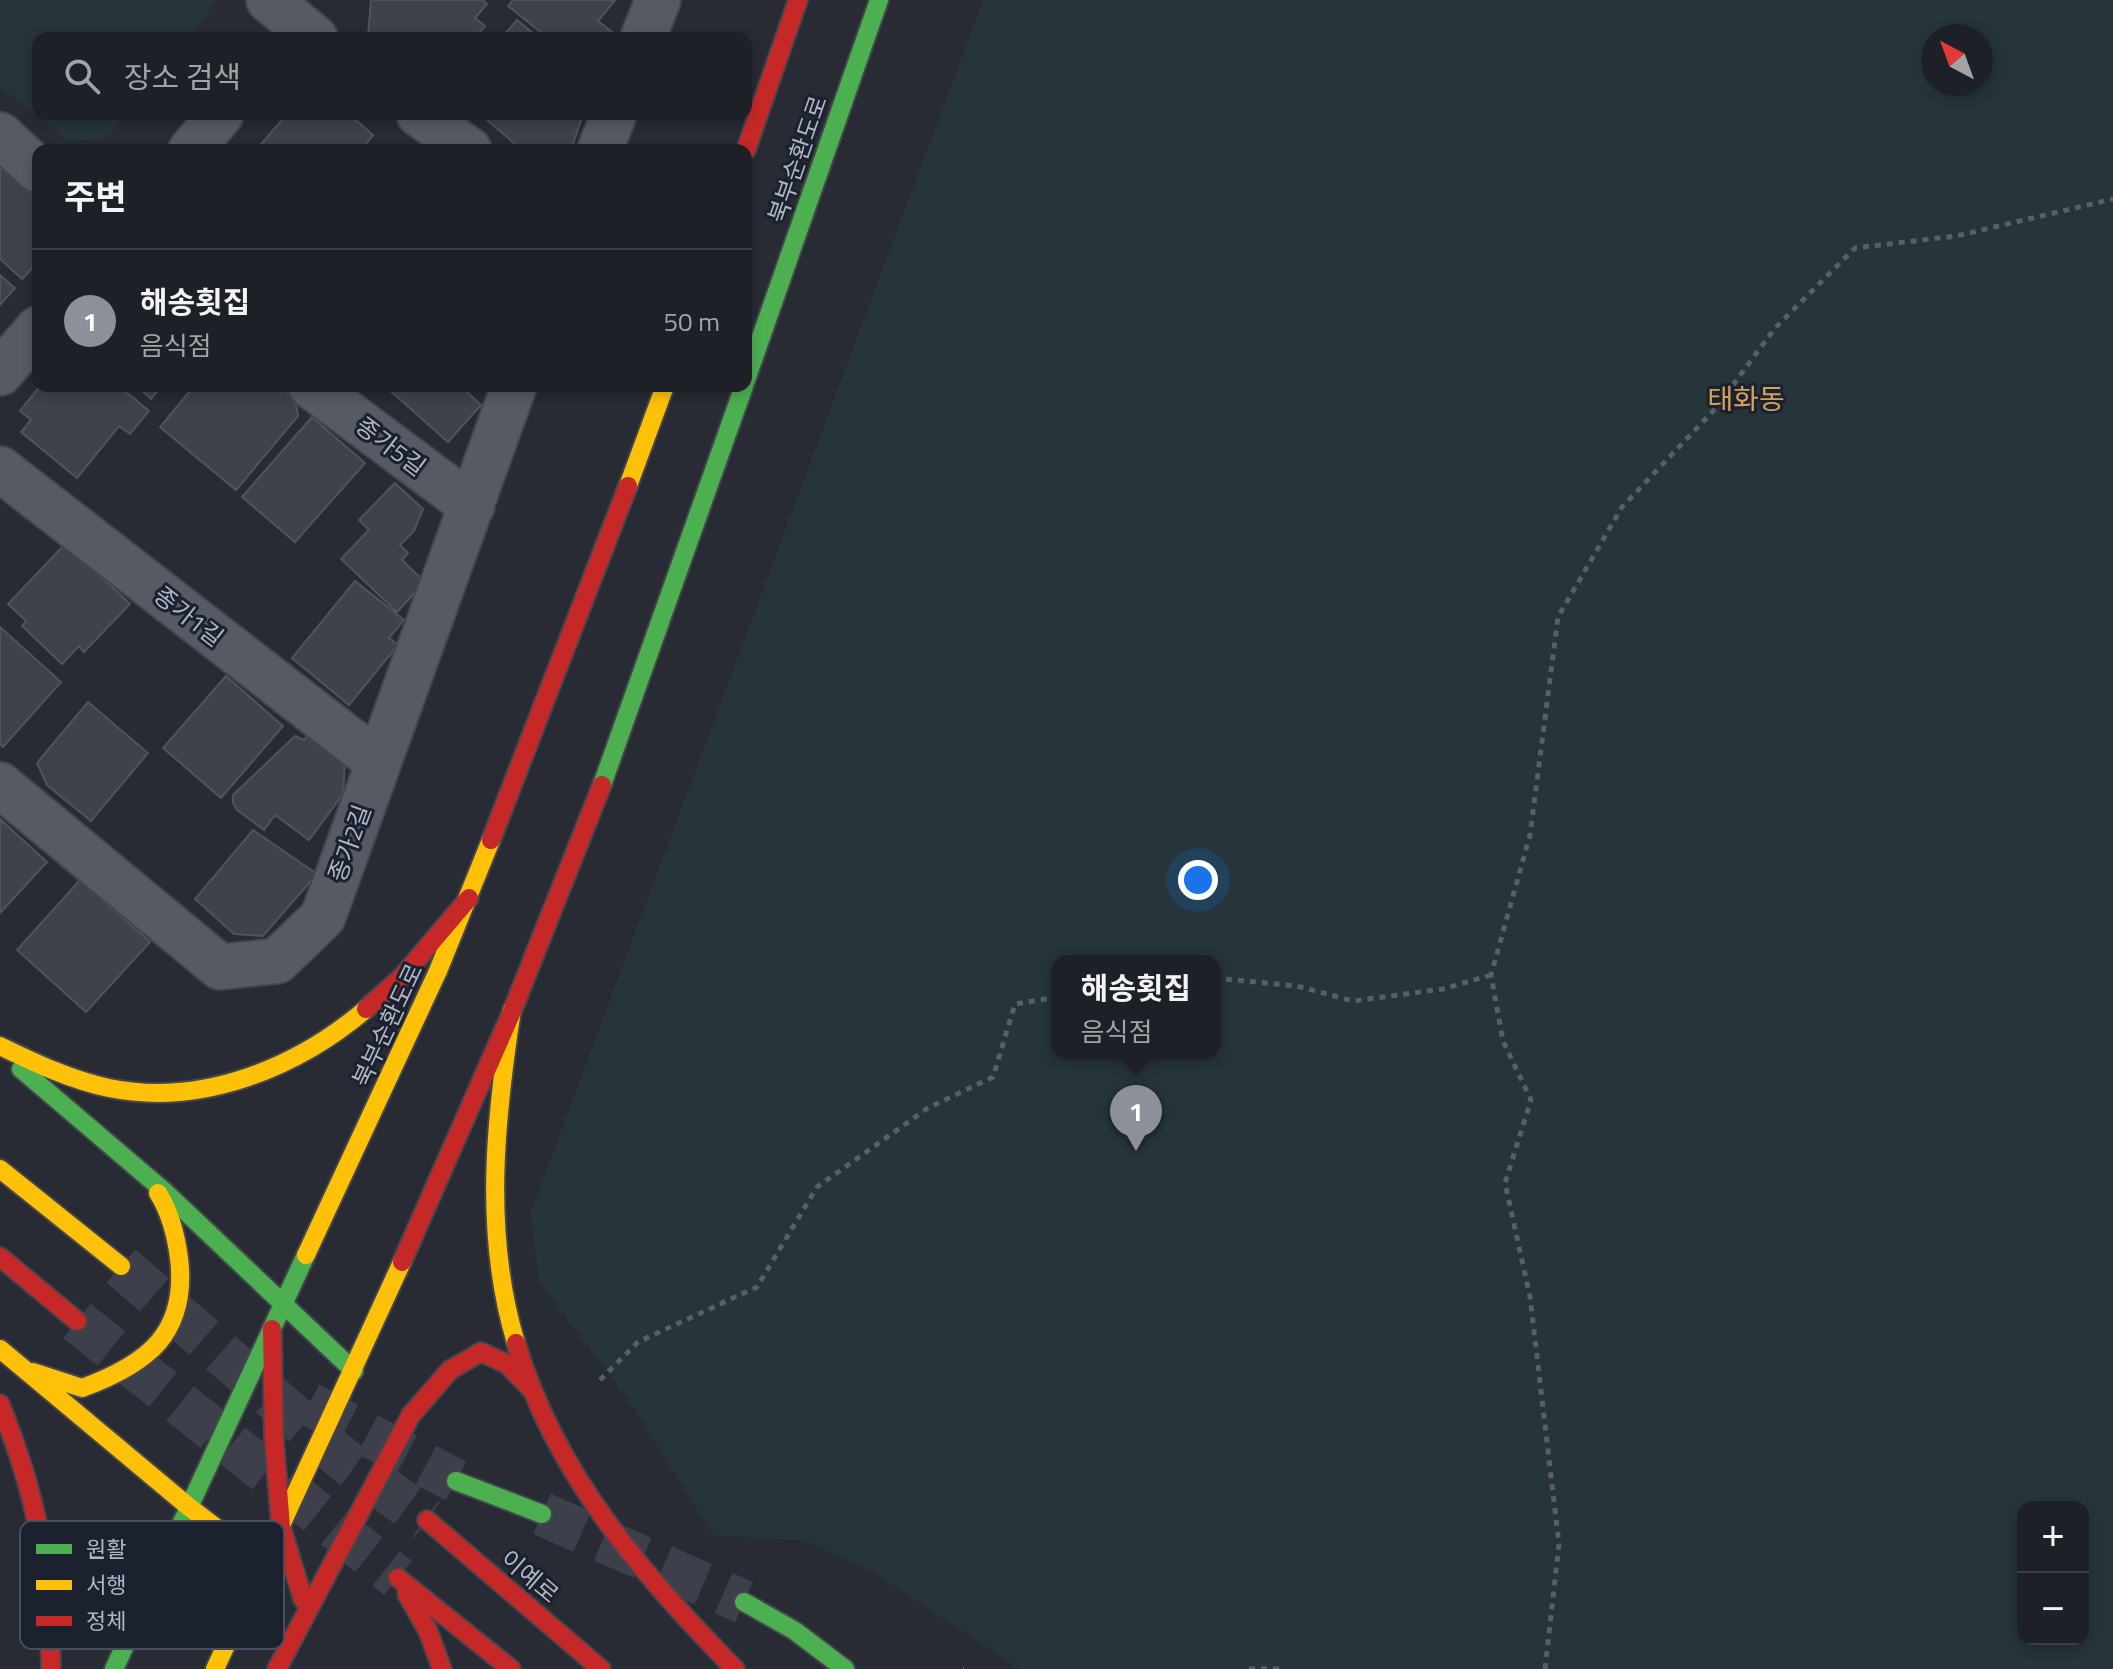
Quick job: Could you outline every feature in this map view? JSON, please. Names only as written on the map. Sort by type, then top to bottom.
[{"type":"main road","points":[[748,144],[798,0]]},
{"type":"main road","name":"북부순환도로","points":[[752,363],[879,0]]},
{"type":"main road","name":"북부순환도로","points":[[183,1521],[438,971],[544,711],[663,392]]},
{"type":"main road","name":"북부순환도로","points":[[284,1521],[354,1371],[512,1010],[616,741],[742,392]]},
{"type":"main road","points":[[0,1048],[59,1075],[125,1091],[192,1092],[248,1078],[298,1057],[351,1023],[400,981],[437,942],[469,898]]},
{"type":"main road","points":[[512,1010],[501,1080],[495,1151],[497,1237],[510,1324],[533,1391],[575,1478],[683,1619],[735,1669]]},
{"type":"main road","points":[[0,1048],[148,1178],[354,1371]]},
{"type":"main road","points":[[0,1169],[121,1266]]},
{"type":"main road","points":[[23,1369],[82,1388],[132,1368],[158,1348],[174,1323],[182,1299],[181,1261],[173,1224],[148,1178]]},
{"type":"main road","points":[[0,1257],[77,1321]]},
{"type":"main road","points":[[272,1329],[274,1439],[281,1521]]},
{"type":"main road","points":[[0,1349],[207,1521]]},
{"type":"main road","points":[[277,1669],[411,1415],[450,1370],[481,1352],[507,1364],[533,1391]]},
{"type":"main road","points":[[0,1404],[32,1491],[39,1521]]},
{"type":"main road","points":[[456,1481],[542,1514]]},
{"type":"main road","name":"이예로","points":[[427,1520],[601,1669]]},
{"type":"main road","points":[[284,1538],[305,1614]]},
{"type":"main road","points":[[442,1669],[428,1631],[398,1578],[511,1669]]},
{"type":"main road","points":[[744,1602],[795,1631],[845,1669]]},
{"type":"main road","points":[[51,1649],[51,1669]]},
{"type":"main road","name":"북부순환도로","points":[[114,1669],[123,1649]]},
{"type":"main road","name":"북부순환도로","points":[[215,1669],[224,1649]]},
{"type":"street","points":[[645,32],[658,0]]},
{"type":"street","points":[[196,144],[216,120]]},
{"type":"street","points":[[427,120],[461,144]]},
{"type":"street","points":[[602,144],[612,120]]},
{"type":"street","points":[[0,135],[32,164]]},
{"type":"street","points":[[0,373],[32,336]]},
{"type":"street","name":"종가5길","points":[[319,392],[472,506]]},
{"type":"street","name":"종가2길","points":[[0,785],[220,967],[277,961],[323,917],[512,392]]},
{"type":"street","name":"종가1길","points":[[0,469],[378,762]]},
{"type":"path","points":[[1545,1669],[1559,1544],[1530,1297],[1505,1183],[1531,1100],[1503,1041],[1491,975],[1530,835],[1558,617],[1622,507],[1716,408],[1775,328],[1855,248],[1956,236],[2113,199]]},
{"type":"path","points":[[1220,979],[1297,986],[1353,1001],[1443,989],[1491,975]]},
{"type":"path","points":[[600,1380],[638,1342],[757,1287],[817,1187],[928,1108],[993,1077],[1015,1004],[1052,998]]},
{"type":"path","points":[[1249,1669],[1284,1669]]},
{"type":"shaded area","points":[[0,0],[218,0],[193,32],[32,32],[32,112],[0,86]]},
{"type":"shaded area","points":[[983,0],[2113,0],[2113,1669],[1020,1669],[871,1571],[806,1541],[713,1535],[632,1406],[539,1281],[530,1214]]},
{"type":"shaded area","points":[[41,120],[122,120],[107,138],[68,142]]},
{"type":"building","points":[[371,0],[482,0],[487,4],[475,18],[485,26],[480,32],[368,32]]},
{"type":"building","points":[[513,0],[615,0],[598,21],[612,32],[540,32],[508,6]]},
{"type":"building","points":[[517,20],[532,32],[506,32]]},
{"type":"building","points":[[282,120],[356,120],[373,135],[366,144],[261,144]]},
{"type":"building","points":[[487,120],[581,120],[573,144],[515,144]]},
{"type":"building","points":[[0,165],[32,194],[32,268],[22,279],[0,259]]},
{"type":"building","points":[[0,275],[15,288],[0,305]]},
{"type":"building","points":[[35,392],[126,392],[149,411],[130,434],[119,426],[77,478],[21,432],[31,420],[20,411]]},
{"type":"building","points":[[143,392],[157,392],[151,399]]},
{"type":"building","points":[[189,392],[287,392],[295,399],[298,416],[236,490],[160,427]]},
{"type":"building","points":[[392,392],[467,392],[481,405],[448,442]]},
{"type":"building","points":[[312,417],[365,463],[295,542],[242,497]]},
{"type":"building","points":[[395,483],[423,509],[414,531],[400,545],[408,553],[402,560],[425,582],[397,612],[341,559],[369,530],[359,520]]},
{"type":"building","points":[[66,543],[130,604],[84,652],[79,646],[62,664],[22,626],[26,621],[8,604]]},
{"type":"building","points":[[355,581],[404,620],[389,638],[398,645],[349,705],[292,658]]},
{"type":"building","points":[[0,627],[61,682],[3,747],[0,744]]},
{"type":"building","points":[[226,676],[283,726],[221,798],[163,748]]},
{"type":"building","points":[[88,702],[148,753],[91,821],[47,785],[37,763]]},
{"type":"building","points":[[313,729],[345,760],[343,794],[309,840],[275,815],[264,830],[237,810],[233,795],[295,736],[304,740]]},
{"type":"building","points":[[0,819],[47,862],[0,913]]},
{"type":"building","points":[[253,830],[317,874],[263,936],[234,934],[195,899]]},
{"type":"building","points":[[80,880],[150,942],[86,1012],[17,950]]},
{"type":"tunnel","points":[[121,1266],[344,1460],[427,1520]]},
{"type":"tunnel","points":[[77,1321],[398,1578]]},
{"type":"tunnel","points":[[309,1404],[456,1481]]},
{"type":"tunnel","points":[[542,1514],[744,1602]]},
{"type":"traffic: fast","points":[[752,363],[879,0]]},
{"type":"traffic: fast","points":[[602,785],[742,392]]},
{"type":"traffic: fast","points":[[21,1069],[164,1191],[354,1371]]},
{"type":"traffic: fast","points":[[183,1521],[306,1255]]},
{"type":"traffic: fast","points":[[456,1481],[542,1514]]},
{"type":"traffic: fast","points":[[744,1602],[795,1631],[845,1669]]},
{"type":"traffic: fast","points":[[114,1669],[123,1649]]},
{"type":"traffic: slow","points":[[628,486],[663,392]]},
{"type":"traffic: slow","points":[[306,1255],[438,971],[491,840]]},
{"type":"traffic: slow","points":[[0,1046],[95,1085],[144,1092],[178,1092],[213,1087],[279,1065],[310,1049],[366,1009]]},
{"type":"traffic: slow","points":[[512,1010],[501,1093],[495,1177],[499,1260],[516,1343]]},
{"type":"traffic: slow","points":[[0,1169],[121,1266]]},
{"type":"traffic: slow","points":[[33,1372],[82,1388],[126,1368],[159,1342],[170,1326],[177,1307],[180,1284],[174,1232],[158,1193]]},
{"type":"traffic: slow","points":[[283,1521],[402,1262]]},
{"type":"traffic: slow","points":[[0,1349],[207,1521]]},
{"type":"traffic: slow","points":[[215,1669],[224,1649]]},
{"type":"traffic: jam","points":[[748,144],[798,0]]},
{"type":"traffic: jam","points":[[491,840],[628,486]]},
{"type":"traffic: jam","points":[[402,1262],[511,1014],[602,785]]},
{"type":"traffic: jam","points":[[366,1009],[402,977],[469,898]]},
{"type":"traffic: jam","points":[[0,1257],[77,1321]]},
{"type":"traffic: jam","points":[[272,1329],[274,1439],[281,1521]]},
{"type":"traffic: jam","points":[[516,1343],[553,1435],[577,1478],[635,1559],[735,1669]]},
{"type":"traffic: jam","points":[[277,1669],[411,1415],[450,1370],[481,1352],[507,1364],[533,1391]]},
{"type":"traffic: jam","points":[[0,1404],[24,1472],[36,1521]]},
{"type":"traffic: jam","points":[[427,1520],[601,1669]]},
{"type":"traffic: jam","points":[[284,1537],[303,1599]]},
{"type":"traffic: jam","points":[[398,1578],[511,1669]]},
{"type":"traffic: jam","points":[[407,1594],[428,1631],[442,1669]]},
{"type":"traffic: jam","points":[[50,1649],[51,1669]]},
{"type":"place","name":"해송횟집","points":[[1136,1151]]},
{"type":"district","name":"태화동","points":[[1746,398]]}]
